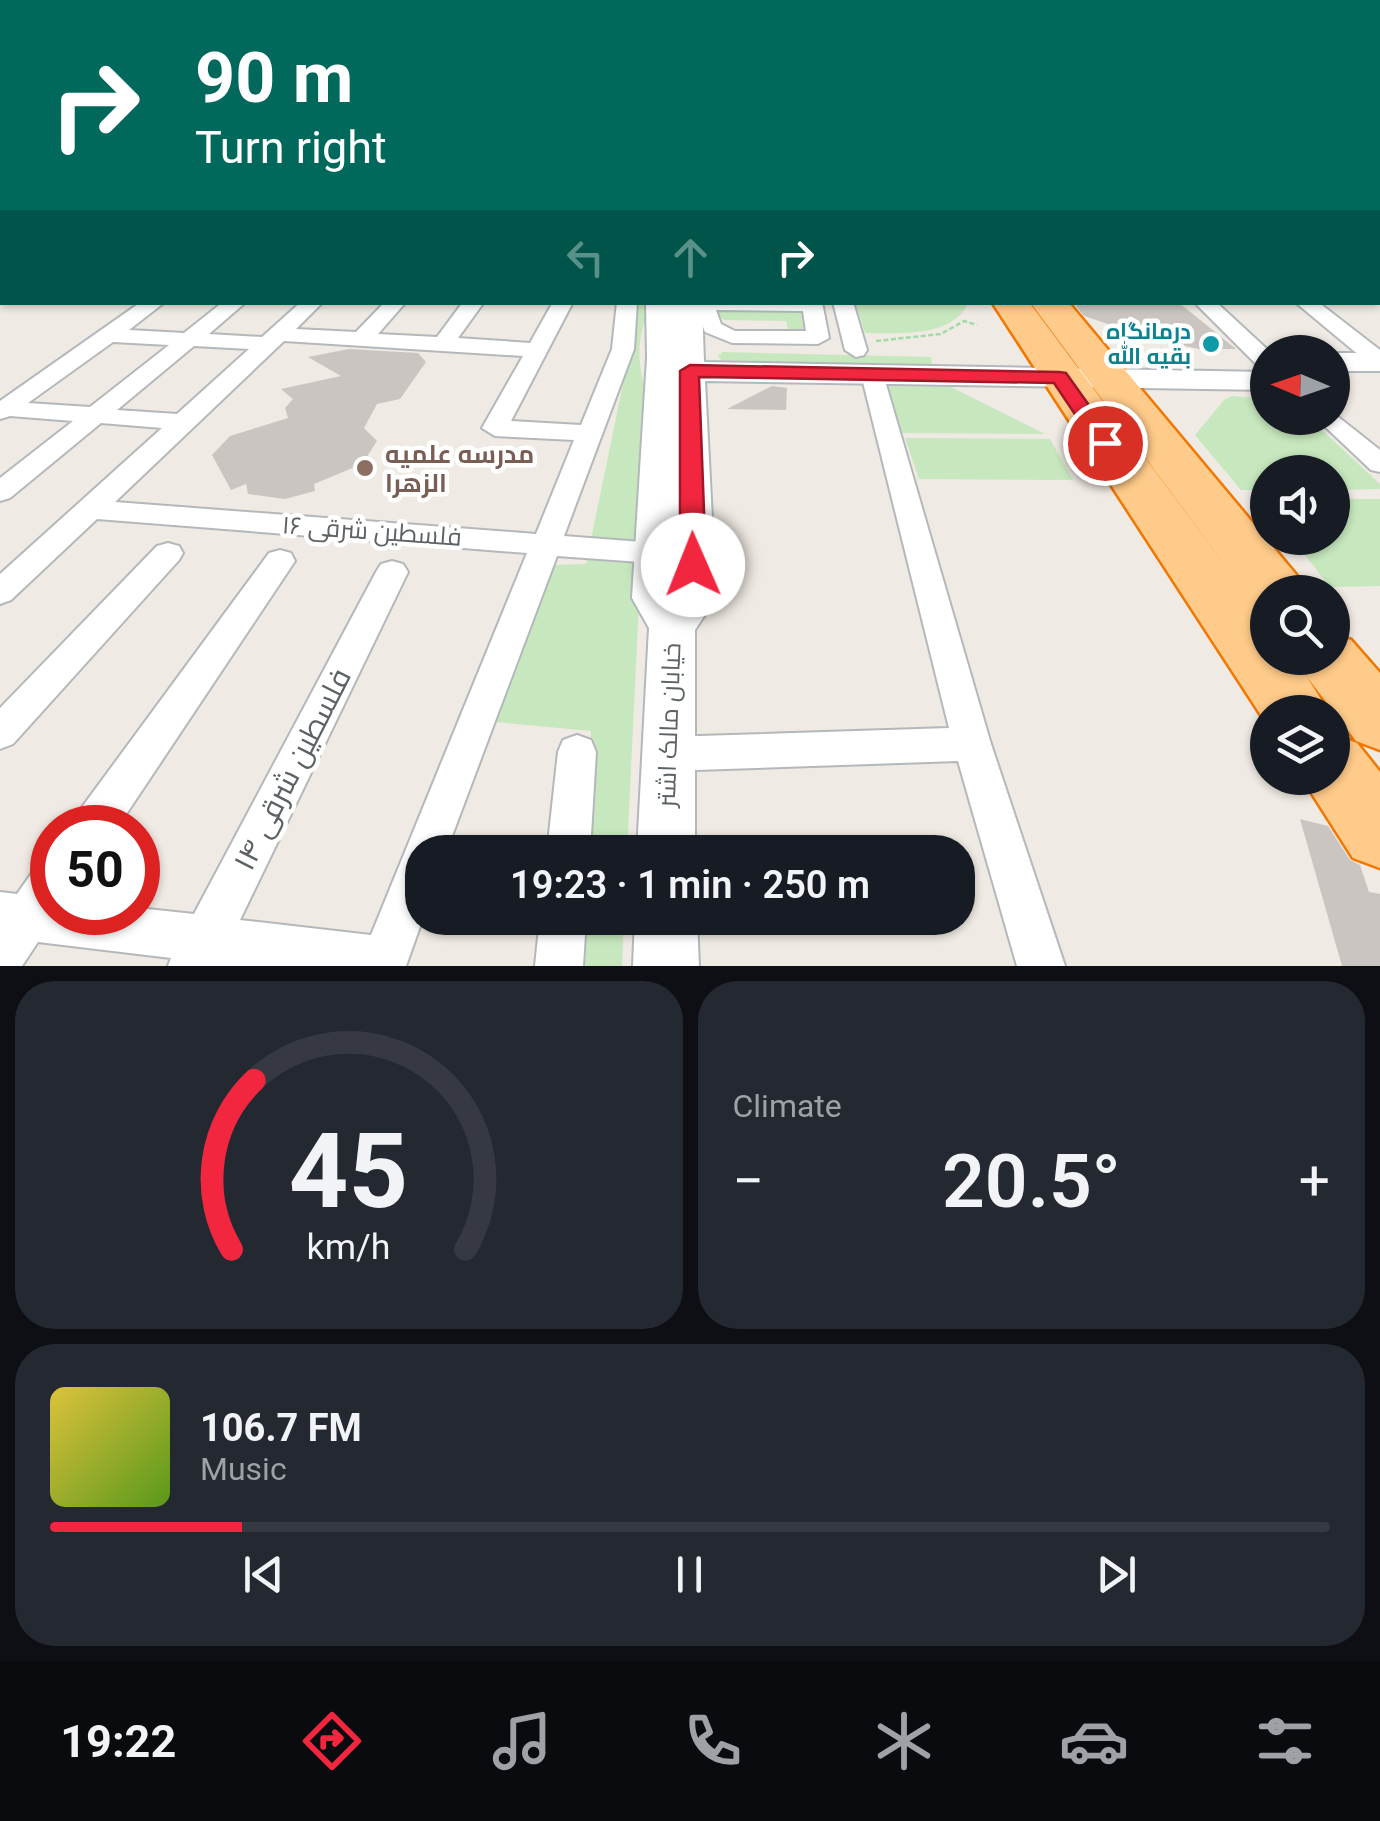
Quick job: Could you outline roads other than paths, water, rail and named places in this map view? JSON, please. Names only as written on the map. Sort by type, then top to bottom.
[{"type":"highway","points":[[1013,305],[1075,366],[1262,575]]},
{"type":"highway","points":[[1049,305],[1075,366],[1285,695]]},
{"type":"highway","points":[[1343,675],[1380,721]]},
{"type":"highway","points":[[1350,790],[1380,832]]},
{"type":"main road","name":"خیابان مالک اشتر","points":[[661,305],[680,358],[655,554],[654,598],[672,628],[666,835]]},
{"type":"main road","points":[[672,628],[694,598],[680,358],[697,305]]},
{"type":"main road","points":[[680,358],[861,355],[1250,380]]},
{"type":"main road","points":[[1075,366],[1250,362]]},
{"type":"main road","points":[[1350,362],[1380,362]]},
{"type":"main road","points":[[1350,382],[1380,382]]},
{"type":"main road","points":[[666,935],[666,966]]},
{"type":"street","points":[[2,409],[151,305]]},
{"type":"street","points":[[0,492],[232,305]]},
{"type":"street","points":[[0,592],[309,305]]},
{"type":"street","points":[[362,340],[393,305]]},
{"type":"street","points":[[444,344],[472,305]]},
{"type":"street","points":[[562,305],[495,428],[589,433]]},
{"type":"street","points":[[433,835],[623,349],[627,305]]},
{"type":"street","points":[[699,305],[712,328],[732,337],[818,338],[812,305]]},
{"type":"street","points":[[845,305],[972,744],[1041,966]]},
{"type":"street","points":[[1207,305],[1250,346]]},
{"type":"street","points":[[1308,305],[1380,362]]},
{"type":"street","points":[[110,334],[190,339],[362,340],[540,350]]},
{"type":"street","points":[[2,409],[183,422]]},
{"type":"street","points":[[1347,435],[1380,464]]},
{"type":"street","name":"فلسطین شرقی ۱۶","points":[[90,509],[655,554]]},
{"type":"street","points":[[0,732],[168,552]]},
{"type":"street","points":[[108,805],[280,561]]},
{"type":"street","name":"فلسطین شرقی ۱۴","points":[[199,953],[392,572]]},
{"type":"street","points":[[666,754],[972,744]]},
{"type":"street","points":[[570,835],[577,752]]},
{"type":"street","points":[[0,957],[27,905],[199,953],[383,963],[405,905]]},
{"type":"street","points":[[559,966],[562,935]]},
{"type":"place","name":"درمانگاه بقیه الله","points":[[1211,344]]},
{"type":"place","name":"مدرسه علمیه الزهرا","points":[[365,468]]}]
